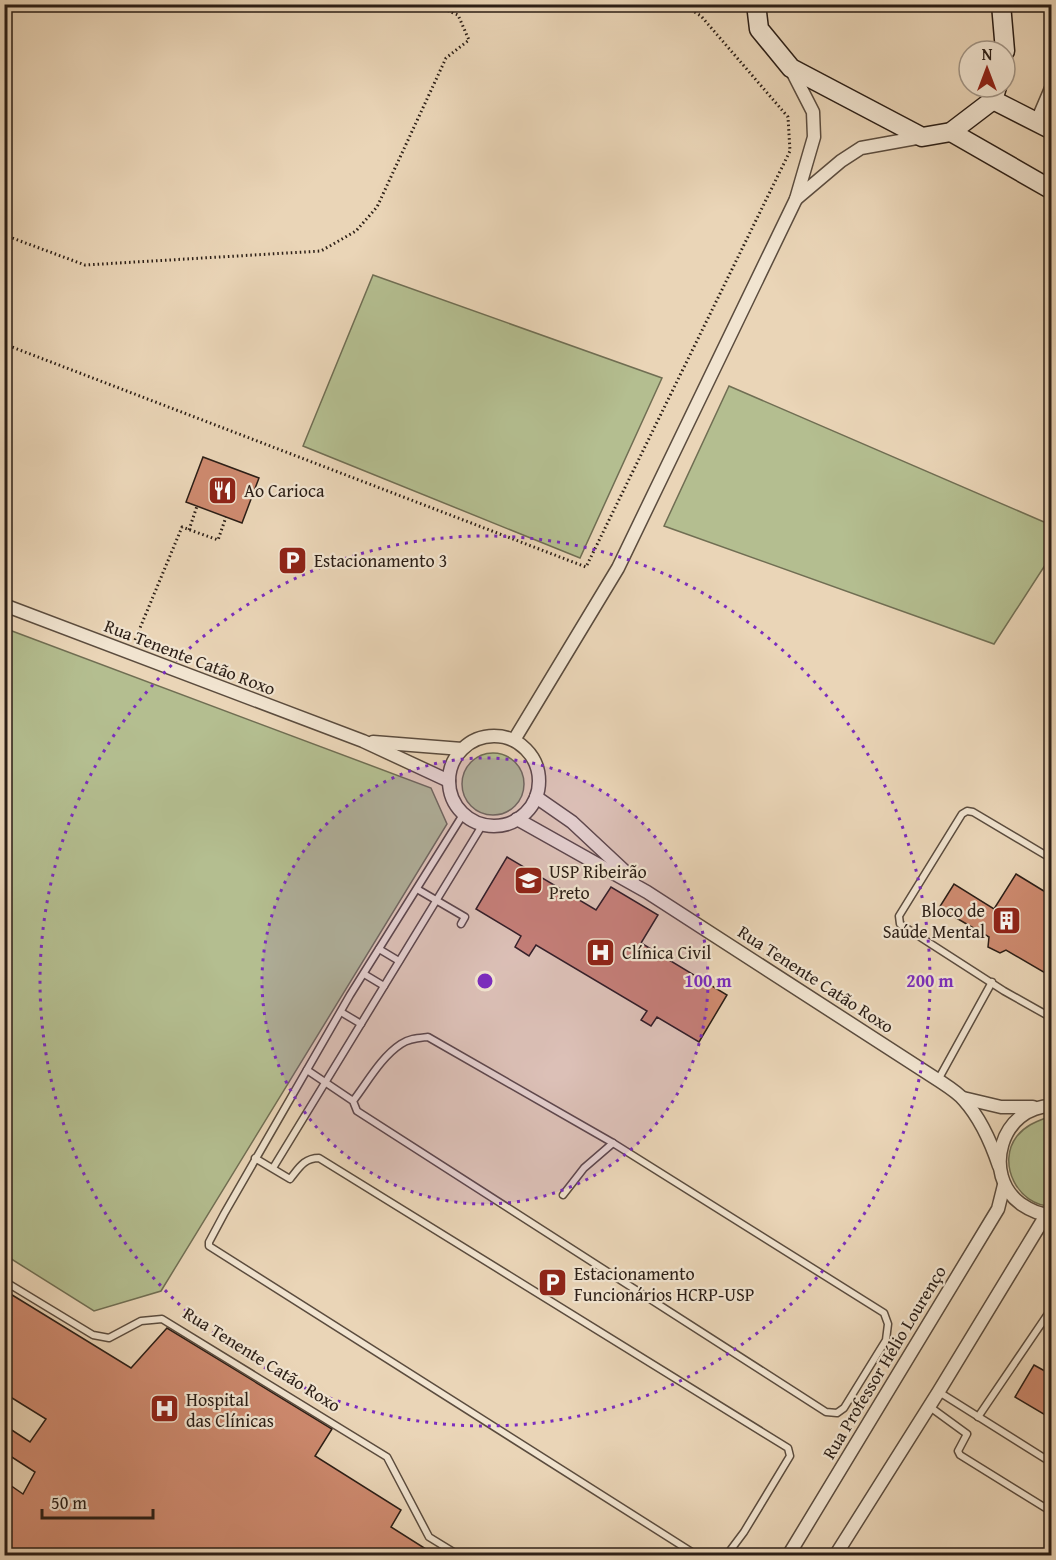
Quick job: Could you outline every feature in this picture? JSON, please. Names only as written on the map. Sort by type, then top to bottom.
[{"type":"street","points":[[514,741],[618,567],[796,199],[814,137],[813,112],[791,68],[759,29],[756,4]]},
{"type":"street","points":[[1001,4],[1004,39]]},
{"type":"street","points":[[791,68],[922,137]]},
{"type":"street","points":[[1004,99],[1044,126],[1052,86]]},
{"type":"street","points":[[796,199],[841,161],[861,148],[951,132],[988,99]]},
{"type":"street","points":[[951,132],[1052,190]]},
{"type":"street","name":"Rua Tenente Catão Roxo","points":[[4,605],[363,741],[449,781]]},
{"type":"street","points":[[487,736],[501,736],[514,741],[528,750],[536,765],[539,781],[536,797],[529,809],[518,819],[507,824],[483,824],[464,813],[456,804],[449,781],[455,758],[473,741],[487,736]]},
{"type":"street","name":"Rua Tenente Catão Roxo","points":[[363,741],[462,749]]},
{"type":"street","name":"Rua Tenente Catão Roxo","points":[[536,797],[572,822],[647,892]]},
{"type":"street","name":"Rua Tenente Catão Roxo","points":[[518,819],[647,892],[963,1098],[979,1119],[990,1142],[1004,1185]]},
{"type":"street","name":"Rua Tenente Catão Roxo","points":[[963,1098],[1001,1107],[1046,1106]]},
{"type":"street","points":[[999,1166],[1000,1146],[1009,1128],[1023,1114],[1046,1106]]},
{"type":"street","points":[[835,1556],[1049,1215],[1029,1210],[1015,1199],[1004,1185]]},
{"type":"street","name":"Rua Professor Hélio Lourenço","points":[[788,1556],[998,1209],[1004,1185]]},
{"type":"lane","points":[[1052,859],[974,812],[967,811],[962,814],[899,916],[900,924],[1052,1018]]},
{"type":"lane","points":[[464,813],[379,949],[255,1158],[209,1242],[209,1246],[698,1556]]},
{"type":"lane","points":[[273,1168],[327,1083],[483,824]]},
{"type":"lane","points":[[417,889],[465,917],[461,924]]},
{"type":"lane","points":[[379,949],[399,961]]},
{"type":"lane","points":[[364,974],[384,986]]},
{"type":"lane","points":[[938,1080],[992,982]]},
{"type":"lane","points":[[341,1012],[361,1024]]},
{"type":"lane","points":[[307,1070],[353,1101],[357,1111],[826,1412],[837,1413],[844,1408],[886,1340],[888,1324],[885,1313],[613,1143],[428,1037],[412,1038],[401,1044],[378,1067],[353,1101]]},
{"type":"lane","points":[[563,1195],[584,1168],[613,1143]]},
{"type":"lane","points":[[255,1158],[290,1179],[305,1161],[319,1158],[790,1451],[790,1456],[744,1532],[726,1556]]},
{"type":"lane","name":"Rua Tenente Catão Roxo","points":[[4,1281],[93,1335],[109,1338],[141,1321],[162,1319],[173,1325],[387,1457],[429,1537],[460,1556]]},
{"type":"lane","points":[[978,1417],[1052,1308]]},
{"type":"lane","points":[[939,1391],[1052,1463]]},
{"type":"lane","points":[[929,1406],[967,1434],[958,1451],[960,1455],[1052,1512]]},
{"type":"path","points":[[4,235],[86,265],[321,251],[356,231],[377,207],[446,58],[469,40],[459,15],[434,4]]},
{"type":"path","points":[[4,344],[586,567],[790,151],[788,117],[701,16],[682,4]]},
{"type":"path","points":[[189,530],[197,506]]},
{"type":"path","points":[[130,653],[182,527],[218,540],[226,517]]},
{"type":"green space","points":[[373,275],[662,378],[580,558],[303,446]]},
{"type":"green space","points":[[729,386],[1051,525],[1051,556],[994,644],[664,526]]},
{"type":"green space","points":[[4,628],[431,788],[447,824],[161,1291],[94,1311],[5,1255]]},
{"type":"green space","points":[[487,753],[499,753],[515,762],[522,772],[524,784],[522,796],[515,806],[499,815],[487,815],[476,810],[467,801],[462,790],[462,778],[467,767],[476,758]]},
{"type":"green space","points":[[1051,1118],[1051,1206],[1039,1204],[1020,1191],[1010,1170],[1009,1158],[1011,1147],[1017,1136],[1030,1125]]},
{"type":"building","name":"Ao Carioca","points":[[203,457],[259,478],[242,523],[186,502]]},
{"type":"building","name":"Clínica Civil","points":[[507,857],[596,910],[611,887],[658,915],[641,943],[727,995],[699,1042],[657,1017],[651,1026],[641,1020],[647,1011],[536,945],[529,956],[515,947],[521,936],[476,909]]},
{"type":"building","name":"Bloco de Saúde Mental","points":[[1016,874],[1052,896],[1052,977],[1006,950],[1000,953],[988,947],[989,937],[939,908],[954,884],[994,909]]},
{"type":"building","name":"Hospital das Clínicas","points":[[4,1290],[131,1368],[167,1328],[332,1429],[315,1456],[401,1510],[391,1527],[437,1556],[51,1556],[43,1551],[40,1556],[4,1556],[4,1481],[23,1494],[35,1472],[4,1452],[4,1425],[30,1442],[46,1419],[4,1393]]},
{"type":"building","points":[[1034,1365],[1052,1375],[1052,1419],[1015,1397]]},
{"type":"place","name":"Ao Carioca","points":[[223,490]]},
{"type":"place","name":"Estacionamento 3","points":[[293,560]]},
{"type":"place","name":"USP Ribeirão Preto","points":[[528,881]]},
{"type":"place","name":"Bloco de Saúde Mental","points":[[1006,920]]},
{"type":"place","name":"Clínica Civil","points":[[601,952]]},
{"type":"place","name":"Estacionamento Funcionários HCRP-USP","points":[[553,1283]]},
{"type":"place","name":"Hospital das Clínicas","points":[[165,1409]]}]
